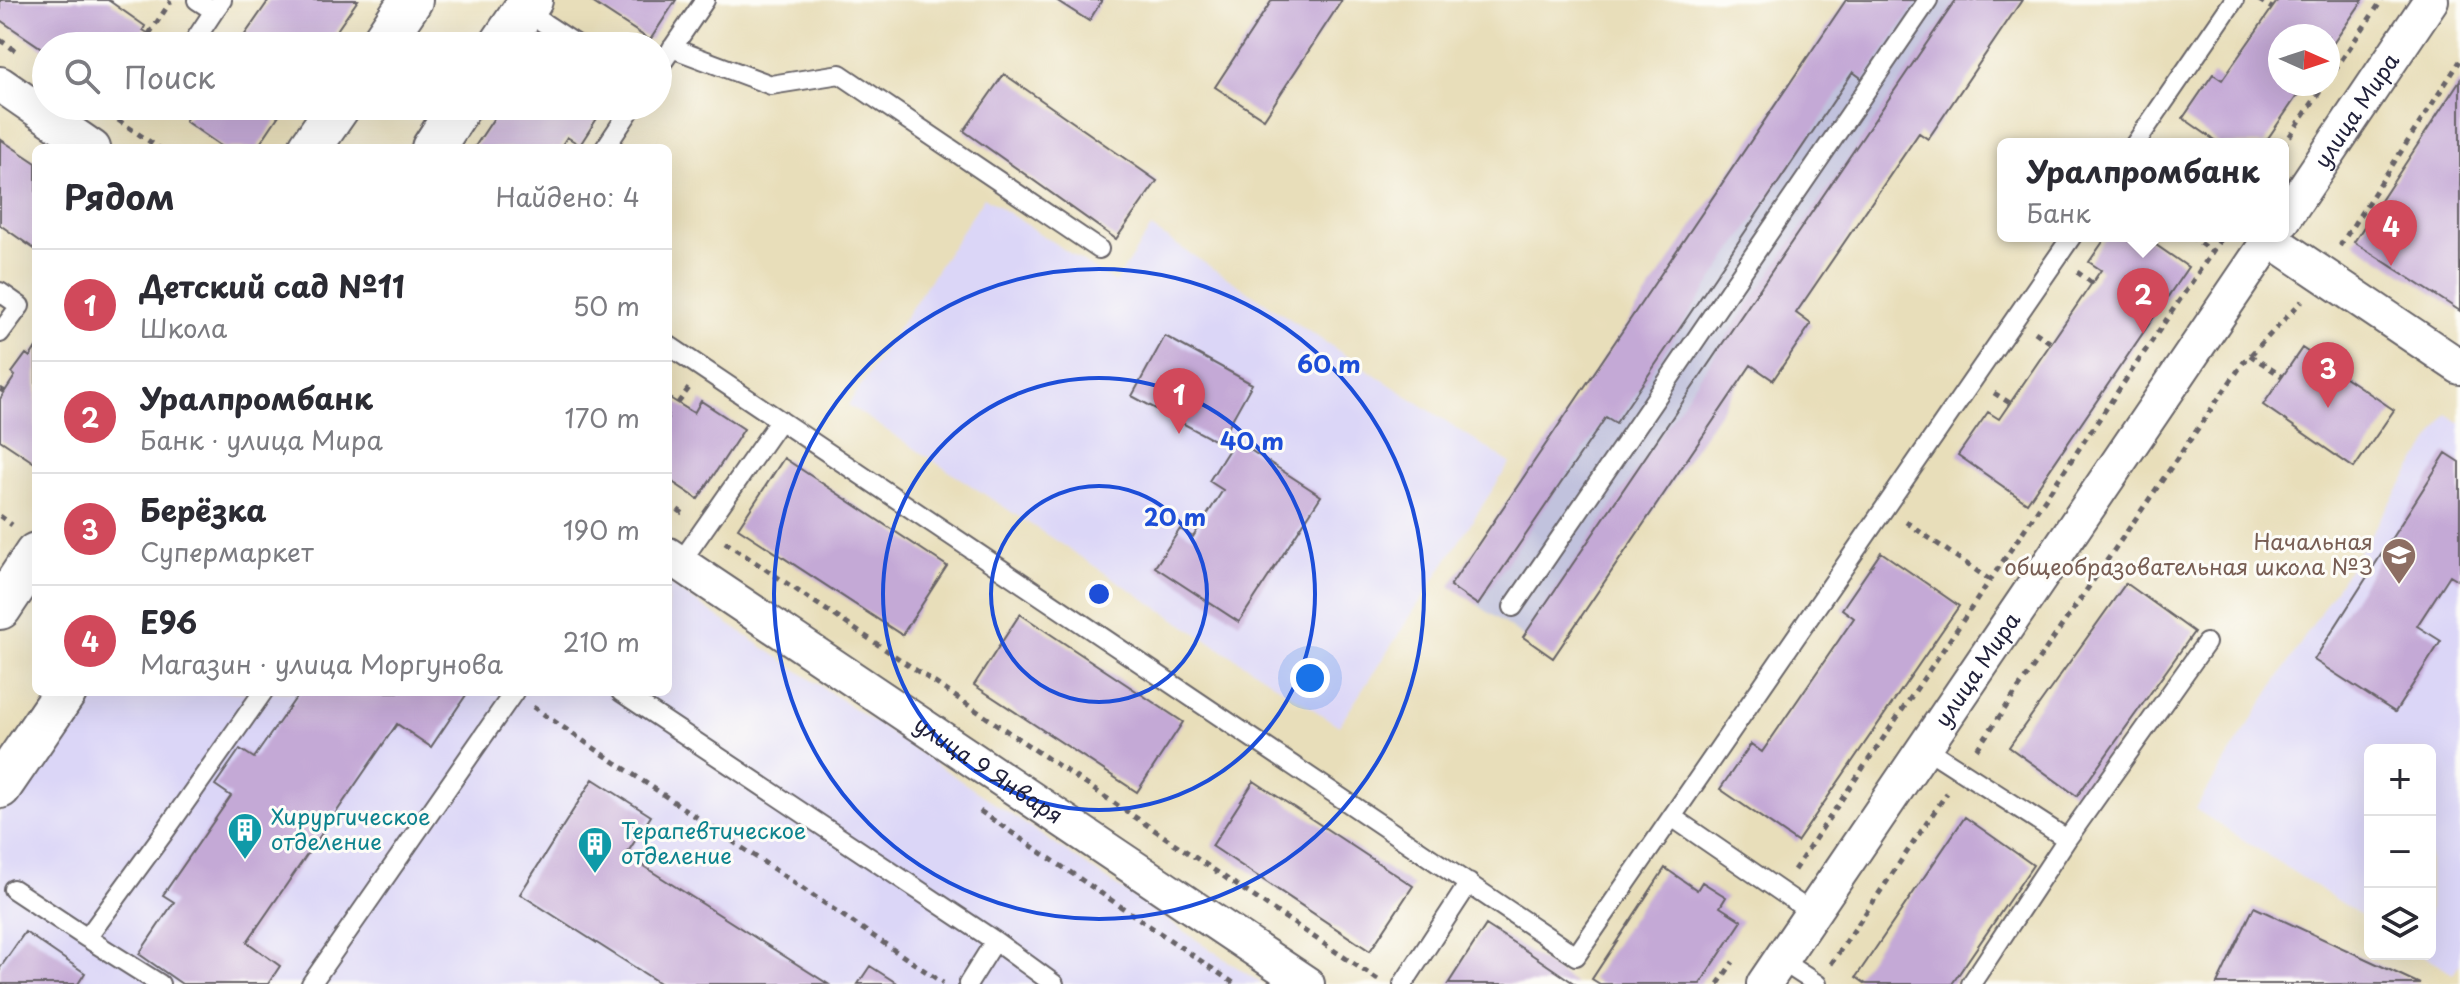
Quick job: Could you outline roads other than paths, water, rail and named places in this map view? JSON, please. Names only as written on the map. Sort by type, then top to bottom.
[{"type":"street","points":[[389,32],[411,0]]},
{"type":"street","name":"улица Мира","points":[[2289,211],[2431,0]]},
{"type":"street","points":[[510,32],[528,5]]},
{"type":"street","points":[[0,84],[32,106]]},
{"type":"street","points":[[52,120],[87,144]]},
{"type":"street","points":[[313,144],[329,120]]},
{"type":"street","points":[[436,144],[451,120]]},
{"type":"street","name":"улица Мира","points":[[1772,972],[2268,242]]},
{"type":"street","points":[[2289,242],[2460,367]]},
{"type":"street","name":"улица 9 Января","points":[[674,559],[1307,984]]},
{"type":"street","points":[[0,608],[32,560]]},
{"type":"street","points":[[0,787],[62,696]]},
{"type":"lane","points":[[197,0],[218,6],[200,32]]},
{"type":"lane","points":[[705,0],[672,48],[771,85],[840,74],[1099,249]]},
{"type":"lane","points":[[1513,607],[1928,0]]},
{"type":"lane","points":[[2139,138],[2234,0]]},
{"type":"lane","points":[[528,5],[562,32]]},
{"type":"lane","points":[[608,144],[624,120]]},
{"type":"lane","points":[[672,348],[1576,956],[2068,242]]},
{"type":"lane","points":[[0,292],[20,306],[0,333]]},
{"type":"lane","points":[[674,559],[705,528],[780,420]]},
{"type":"lane","points":[[1971,984],[2067,839],[2206,643]]},
{"type":"lane","points":[[87,938],[260,696]]},
{"type":"lane","points":[[311,984],[510,696]]},
{"type":"lane","points":[[627,696],[995,941],[1054,984]]},
{"type":"lane","points":[[1924,747],[2067,839]]},
{"type":"lane","points":[[1672,817],[1812,913]]},
{"type":"lane","points":[[1403,984],[1469,883]]},
{"type":"lane","points":[[13,889],[160,984]]},
{"type":"lane","points":[[968,984],[995,941]]},
{"type":"lane","points":[[1772,972],[1821,978]]},
{"type":"place","name":"E96","points":[[2391,266]]},
{"type":"place","name":"Уралпромбанк","points":[[2143,334]]},
{"type":"place","name":"Берёзка","points":[[2328,408]]},
{"type":"place","name":"Детский сад №11","points":[[1179,434]]},
{"type":"place","name":"Начальная общеобразовательная школа №3","points":[[2399,586]]},
{"type":"place","name":"Хирургическое отделение","points":[[245,861]]},
{"type":"place","name":"Терапевтическое отделение","points":[[595,875]]}]
